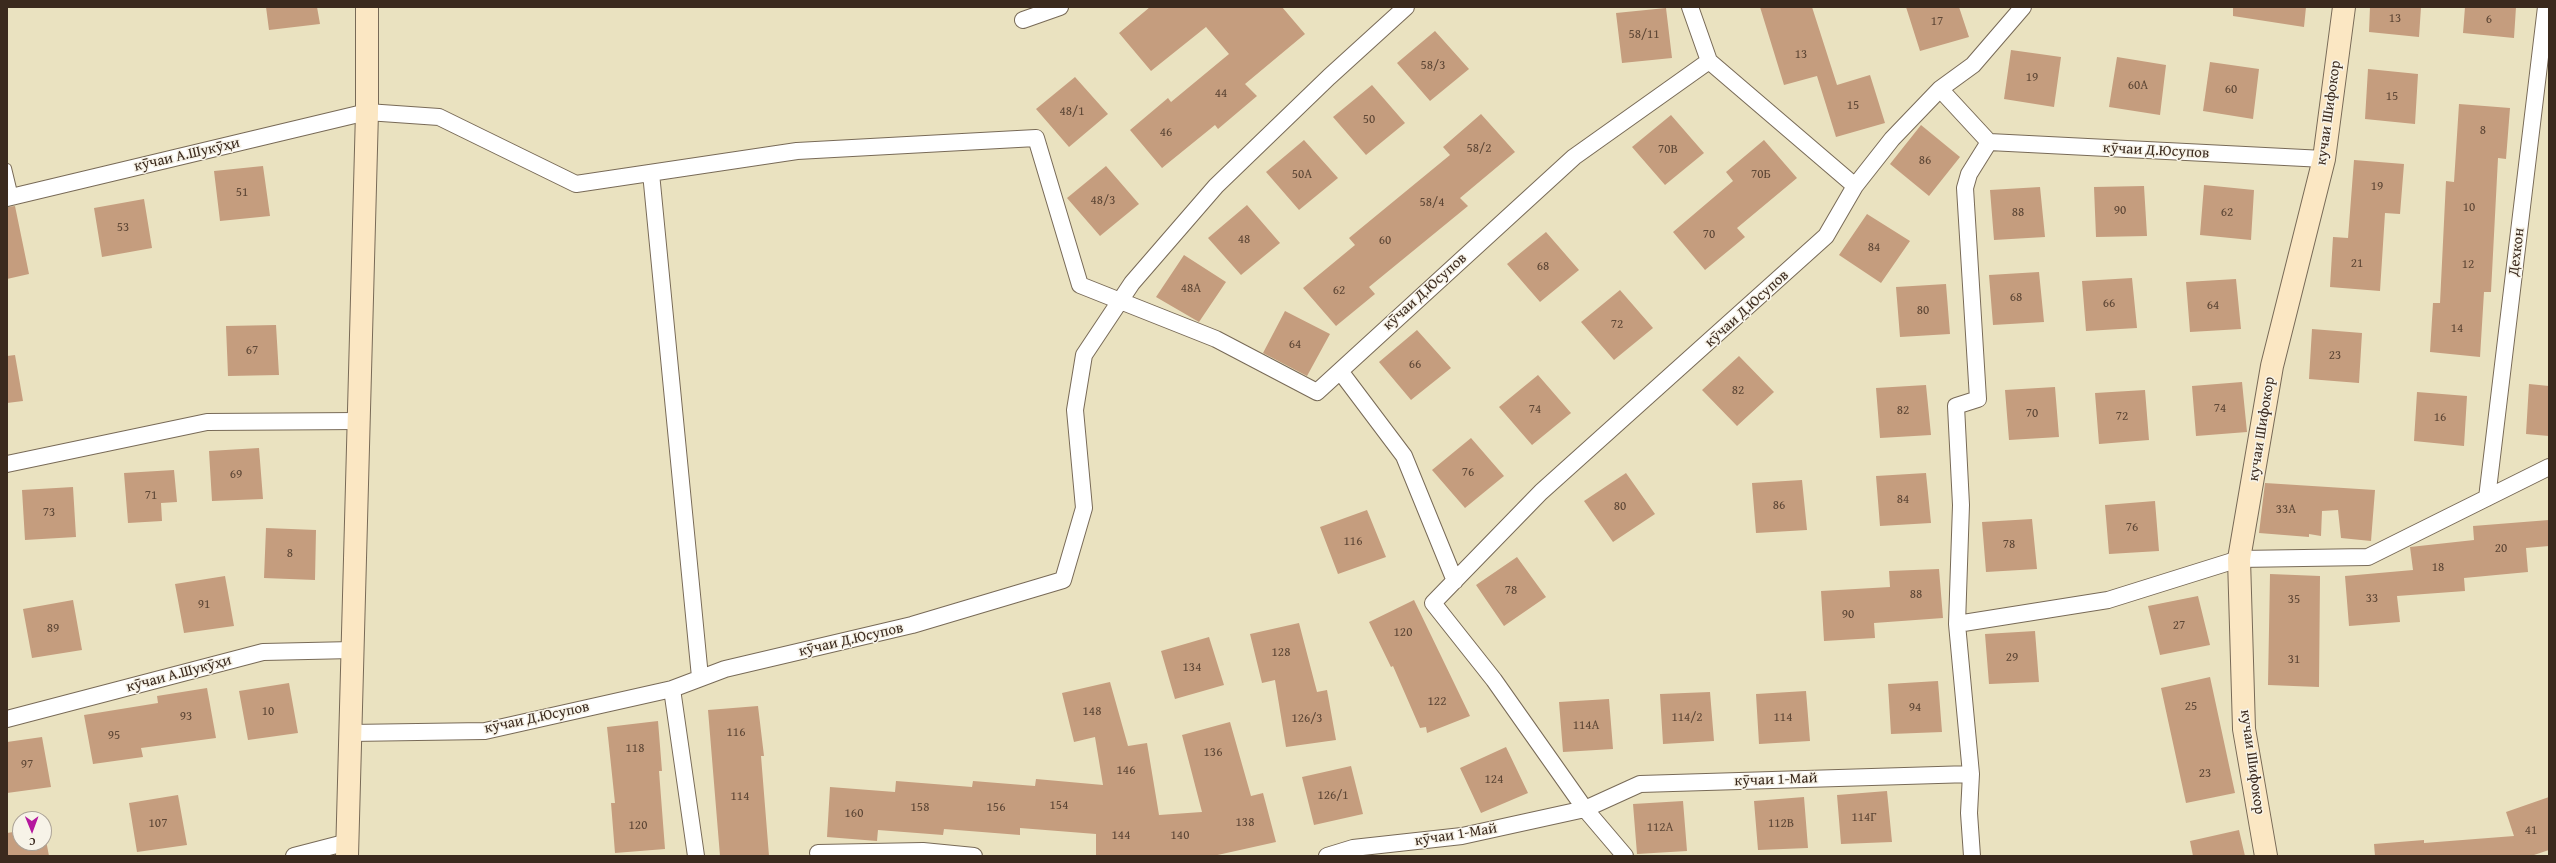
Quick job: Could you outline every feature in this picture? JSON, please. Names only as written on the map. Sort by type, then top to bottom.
[{"type":"street","points":[[294,856],[347,849],[359,421],[367,7]]},
{"type":"street","points":[[1023,20],[1060,7]]},
{"type":"street","name":"кӯчаи Д.Юсупов","points":[[350,733],[485,731],[672,689],[700,677],[912,625],[1063,580],[1084,508],[1074,410],[1084,355],[1117,302],[1216,186],[1329,77],[1406,7]]},
{"type":"street","points":[[1690,7],[1708,61],[1856,186]]},
{"type":"street","name":"кучаи Шифокор","points":[[2266,856],[2244,729],[2239,559],[2272,366],[2324,159],[2344,7]]},
{"type":"street","name":"Дехкон","points":[[2487,498],[2546,7]]},
{"type":"street","name":"кӯчаи Д.Юсупов","points":[[1585,809],[1494,680],[1433,603],[1541,492],[1826,236],[1856,186],[1892,140],[1940,89],[1973,65],[2017,10]]},
{"type":"street","name":"кӯчаи Д.Юсупов","points":[[1117,302],[1216,339],[1317,392],[1574,156],[1708,61]]},
{"type":"street","points":[[1940,89],[1989,142],[1968,174],[1965,188],[1978,399],[1956,406],[1961,505],[1957,624],[1971,774],[1969,813],[1972,856]]},
{"type":"street","name":"кӯчаи А.Шукӯҳи","points":[[10,197],[366,112],[439,117],[576,184],[797,151],[1036,138],[1080,285],[1117,302]]},
{"type":"street","name":"кӯчаи Д.Юсупов","points":[[1989,142],[2324,159]]},
{"type":"street","points":[[651,173],[700,677]]},
{"type":"street","points":[[1340,371],[1404,456],[1455,581]]},
{"type":"street","points":[[7,464],[206,422],[359,421]]},
{"type":"street","points":[[1957,624],[2108,600],[2239,559],[2368,558],[2549,467]]},
{"type":"street","name":"кӯчаи А.Шукӯҳи","points":[[7,719],[263,652],[353,650]]},
{"type":"street","points":[[672,689],[696,856]]},
{"type":"street","name":"кӯчаи 1-Май","points":[[1327,856],[1353,848],[1462,836],[1585,809],[1640,784],[1971,774]]},
{"type":"street","points":[[1585,809],[1625,856]]},
{"type":"street","points":[[818,853],[923,851],[974,856]]},
{"type":"lane","points":[[7,168],[10,197]]},
{"type":"building","points":[[266,7],[317,7],[320,24],[269,30]]},
{"type":"building","points":[[1150,7],[1282,7],[1305,34],[1245,84],[1257,96],[1218,129],[1215,125],[1162,168],[1130,130],[1168,98],[1171,102],[1229,54],[1206,27],[1151,71],[1119,33]]},
{"type":"building","points":[[1760,7],[1812,7],[1837,85],[1870,75],[1885,123],[1836,137],[1817,76],[1784,85]]},
{"type":"building","points":[[1906,7],[1959,7],[1969,37],[1920,51]]},
{"type":"building","points":[[2233,7],[2306,7],[2304,27],[2233,16]]},
{"type":"building","points":[[2370,7],[2421,7],[2419,37],[2369,32]]},
{"type":"building","points":[[2465,7],[2516,7],[2514,38],[2463,33]]},
{"type":"building","points":[[1666,8],[1672,58],[1622,63],[1616,13]]},
{"type":"building","points":[[1435,31],[1469,69],[1430,101],[1397,63]]},
{"type":"building","points":[[2011,50],[2061,57],[2054,107],[2004,99]]},
{"type":"building","points":[[2117,57],[2166,65],[2160,115],[2109,107]]},
{"type":"building","points":[[2210,62],[2259,69],[2253,119],[2203,111]]},
{"type":"building","points":[[2368,69],[2418,74],[2415,124],[2365,119]]},
{"type":"building","points":[[1075,77],[1108,114],[1069,147],[1036,109]]},
{"type":"building","points":[[1372,85],[1405,123],[1366,155],[1333,117]]},
{"type":"building","points":[[2459,104],[2510,108],[2506,159],[2498,158],[2491,292],[2484,292],[2480,357],[2430,352],[2433,303],[2440,303],[2446,181],[2454,182]]},
{"type":"building","points":[[1481,114],[1515,152],[1460,198],[1468,206],[1369,287],[1375,294],[1336,326],[1303,288],[1355,245],[1349,238],[1450,155],[1443,147]]},
{"type":"building","points":[[1671,115],[1704,153],[1665,185],[1632,147]]},
{"type":"building","points":[[1921,125],[1960,157],[1929,196],[1890,164]]},
{"type":"building","points":[[1304,140],[1338,178],[1299,210],[1266,172]]},
{"type":"building","points":[[1764,140],[1797,178],[1737,228],[1745,237],[1705,270],[1673,232],[1733,181],[1726,172]]},
{"type":"building","points":[[2354,160],[2404,164],[2400,214],[2385,213],[2380,291],[2330,287],[2333,237],[2348,238]]},
{"type":"building","points":[[263,166],[270,216],[220,221],[214,171]]},
{"type":"building","points":[[1106,166],[1139,204],[1100,236],[1067,198]]},
{"type":"building","points":[[2204,185],[2254,190],[2251,240],[2200,235]]},
{"type":"building","points":[[2144,186],[2147,236],[2096,237],[2094,187]]},
{"type":"building","points":[[2040,187],[2045,237],[1994,240],[1990,190]]},
{"type":"building","points":[[144,199],[152,248],[102,257],[94,208]]},
{"type":"building","points":[[1247,205],[1280,243],[1241,275],[1208,238]]},
{"type":"building","points":[[15,206],[29,274],[7,279],[7,207]]},
{"type":"building","points":[[1867,214],[1910,241],[1881,283],[1839,255]]},
{"type":"building","points":[[1546,232],[1579,270],[1540,302],[1507,264]]},
{"type":"building","points":[[1184,255],[1226,282],[1199,322],[1156,297]]},
{"type":"building","points":[[2039,272],[2044,322],[1993,325],[1989,275]]},
{"type":"building","points":[[2132,278],[2137,328],[2086,331],[2082,281]]},
{"type":"building","points":[[2236,279],[2241,329],[2190,332],[2186,282]]},
{"type":"building","points":[[1946,284],[1950,334],[1900,337],[1896,287]]},
{"type":"building","points":[[1620,290],[1653,328],[1614,360],[1581,322]]},
{"type":"building","points":[[1285,311],[1330,334],[1307,376],[1263,353]]},
{"type":"building","points":[[276,325],[279,375],[228,376],[226,326]]},
{"type":"building","points":[[2312,329],[2362,333],[2359,383],[2309,379]]},
{"type":"building","points":[[1417,330],[1451,368],[1411,400],[1379,362]]},
{"type":"building","points":[[15,355],[23,401],[7,403],[7,356]]},
{"type":"building","points":[[1739,356],[1774,392],[1737,426],[1702,390]]},
{"type":"building","points":[[1538,375],[1571,413],[1532,445],[1499,407]]},
{"type":"building","points":[[2242,382],[2247,432],[2196,436],[2192,386]]},
{"type":"building","points":[[2529,384],[2549,386],[2549,436],[2526,434]]},
{"type":"building","points":[[1926,385],[1931,435],[1880,438],[1876,388]]},
{"type":"building","points":[[2055,387],[2059,437],[2009,440],[2005,390]]},
{"type":"building","points":[[2145,390],[2149,440],[2099,444],[2095,393]]},
{"type":"building","points":[[2417,392],[2467,396],[2464,446],[2414,441]]},
{"type":"building","points":[[1471,438],[1504,476],[1465,508],[1432,470]]},
{"type":"building","points":[[259,448],[263,499],[212,501],[209,451]]},
{"type":"building","points":[[174,470],[177,502],[161,503],[162,521],[128,523],[124,473]]},
{"type":"building","points":[[1626,473],[1655,514],[1613,542],[1584,501]]},
{"type":"building","points":[[1926,473],[1931,523],[1880,526],[1876,476]]},
{"type":"building","points":[[1802,480],[1807,530],[1756,533],[1752,483]]},
{"type":"building","points":[[2265,483],[2375,490],[2371,541],[2341,538],[2338,510],[2322,511],[2321,536],[2309,534],[2309,537],[2259,533]]},
{"type":"building","points":[[73,487],[76,537],[25,540],[22,490]]},
{"type":"building","points":[[2155,501],[2159,551],[2109,554],[2105,505]]},
{"type":"building","points":[[1367,510],[1386,557],[1338,574],[1320,527]]},
{"type":"building","points":[[2032,519],[2037,569],[1986,572],[1982,522]]},
{"type":"building","points":[[2549,520],[2549,546],[2526,548],[2528,572],[2464,578],[2465,591],[2397,596],[2400,622],[2349,626],[2345,576],[2413,570],[2410,547],[2474,540],[2473,526]]},
{"type":"building","points":[[266,528],[316,530],[315,580],[264,578]]},
{"type":"building","points":[[1517,557],[1546,597],[1504,626],[1476,585]]},
{"type":"building","points":[[1939,569],[1943,618],[1874,623],[1875,638],[1824,641],[1821,591],[1890,587],[1889,571]]},
{"type":"building","points":[[2270,574],[2320,576],[2319,687],[2268,685]]},
{"type":"building","points":[[225,576],[234,626],[184,633],[175,584]]},
{"type":"building","points":[[2198,596],[2210,645],[2160,655],[2148,606]]},
{"type":"building","points":[[73,600],[82,650],[32,658],[23,609]]},
{"type":"building","points":[[1414,600],[1470,716],[1427,733],[1426,727],[1420,728],[1393,666],[1391,667],[1369,622]]},
{"type":"building","points":[[1299,623],[1317,692],[1327,690],[1336,740],[1286,747],[1275,680],[1262,683],[1250,634]]},
{"type":"building","points":[[2035,631],[2039,682],[1989,684],[1985,634]]},
{"type":"building","points":[[1209,637],[1224,685],[1175,699],[1161,651]]},
{"type":"building","points":[[2210,677],[2235,793],[2186,803],[2161,688]]},
{"type":"building","points":[[1938,681],[1942,732],[1891,734],[1888,684]]},
{"type":"building","points":[[1110,682],[1128,746],[1147,743],[1159,815],[1202,812],[1182,735],[1230,722],[1251,796],[1263,793],[1276,842],[1213,856],[1096,856],[1096,834],[1020,828],[1020,835],[944,829],[943,835],[878,830],[877,841],[827,837],[830,787],[895,792],[896,781],[972,787],[973,781],[1035,786],[1036,779],[1103,785],[1095,737],[1074,742],[1062,693]]},
{"type":"building","points":[[289,683],[298,733],[248,740],[239,691]]},
{"type":"building","points":[[207,688],[216,738],[141,748],[143,757],[93,764],[84,715],[158,703],[157,696]]},
{"type":"building","points":[[1806,691],[1810,741],[1759,744],[1756,694]]},
{"type":"building","points":[[1710,692],[1714,741],[1663,744],[1660,694]]},
{"type":"building","points":[[1609,699],[1613,749],[1563,752],[1559,702]]},
{"type":"building","points":[[758,706],[764,756],[761,756],[769,856],[720,856],[708,710]]},
{"type":"building","points":[[658,721],[662,771],[659,771],[665,849],[615,853],[611,803],[615,803],[607,727]]},
{"type":"building","points":[[42,737],[51,787],[7,793],[7,742]]},
{"type":"building","points":[[1506,747],[1528,793],[1481,813],[1460,768]]},
{"type":"building","points":[[1351,766],[1363,814],[1314,825],[1302,777]]},
{"type":"building","points":[[1887,791],[1892,842],[1841,844],[1837,795]]},
{"type":"building","points":[[178,795],[187,845],[137,852],[129,803]]},
{"type":"building","points":[[1804,797],[1808,848],[1758,850],[1754,801]]},
{"type":"building","points":[[2549,797],[2549,850],[2531,856],[2375,856],[2374,844],[2424,840],[2424,843],[2514,836],[2506,812]]},
{"type":"building","points":[[1683,801],[1687,851],[1637,854],[1633,804]]},
{"type":"building","points":[[2239,830],[2245,856],[2193,856],[2190,841]]},
{"type":"building","points":[[12,832],[12,851],[48,851],[49,856],[7,856],[7,833]]}]
